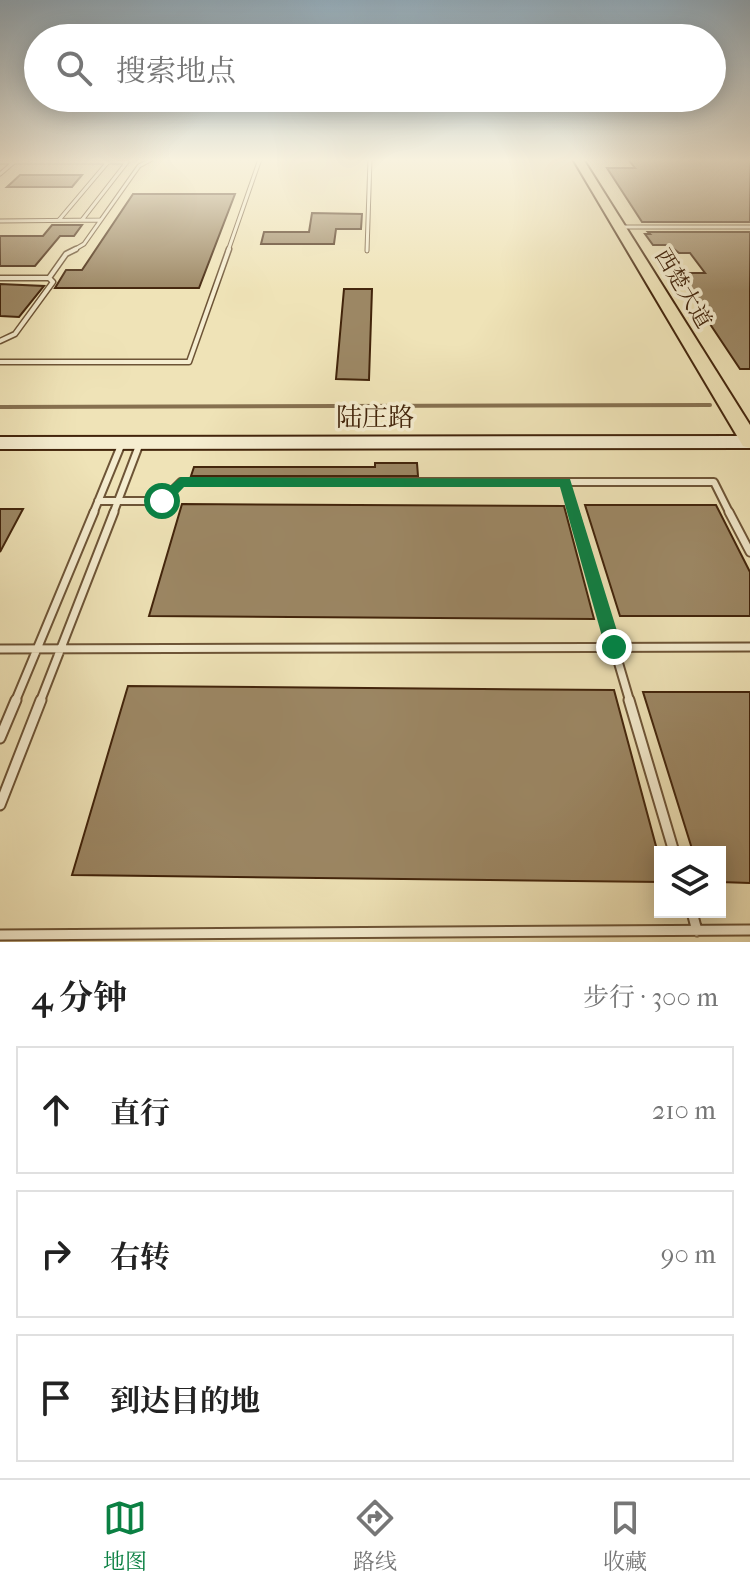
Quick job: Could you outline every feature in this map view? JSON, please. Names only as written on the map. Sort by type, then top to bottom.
[{"type":"main road","name":"西楚大道","points":[[606,203],[750,441]]},
{"type":"street","name":"陆庄路","points":[[0,443],[750,441]]},
{"type":"lane","points":[[59,220],[73,203]]},
{"type":"lane","points":[[82,220],[95,203]]},
{"type":"lane","points":[[49,278],[66,254],[84,244],[113,203]]},
{"type":"lane","points":[[0,362],[189,362],[245,203]]},
{"type":"lane","points":[[367,251],[369,203]]},
{"type":"lane","points":[[0,221],[101,220]]},
{"type":"lane","points":[[621,227],[750,227]]},
{"type":"lane","points":[[0,278],[49,278],[53,282],[15,334],[0,341]]},
{"type":"lane","points":[[0,738],[98,501],[131,443]]},
{"type":"lane","points":[[0,805],[118,501],[131,443]]},
{"type":"lane","points":[[98,501],[162,501],[181,482],[714,482],[750,552]]},
{"type":"lane","points":[[565,482],[672,846]]},
{"type":"lane","points":[[0,649],[750,647]]},
{"type":"lane","points":[[0,935],[276,938],[702,934],[750,930]]},
{"type":"building","points":[[127,203],[232,203],[199,288],[55,288],[66,270],[82,270]]},
{"type":"building","points":[[630,203],[750,203],[750,222],[642,222]]},
{"type":"building","points":[[312,213],[362,214],[361,229],[336,229],[334,244],[261,244],[264,232],[309,232]]},
{"type":"building","points":[[52,225],[82,225],[74,236],[60,236],[35,266],[0,266],[0,236],[43,236]]},
{"type":"building","points":[[648,232],[750,232],[750,369],[740,369],[676,273],[705,273],[690,253],[679,253],[669,245],[653,245],[645,234],[650,234]]},
{"type":"building","points":[[0,284],[44,286],[19,317],[0,316]]},
{"type":"building","points":[[344,289],[372,289],[369,380],[336,379]]},
{"type":"building","points":[[375,463],[417,463],[418,476],[191,476],[194,467],[375,467]]},
{"type":"building","points":[[182,504],[564,506],[594,619],[149,616]]},
{"type":"building","points":[[585,505],[716,505],[750,572],[750,616],[620,616]]},
{"type":"building","points":[[0,509],[23,509],[0,552]]},
{"type":"building","points":[[128,686],[614,690],[656,846],[654,882],[72,875]]},
{"type":"building","points":[[643,692],[750,692],[750,883],[726,882],[726,846],[691,846]]},
{"type":"waterway","points":[[0,407],[710,405]]},
{"type":"route","points":[[162,501],[181,482],[565,482],[614,647]]}]
